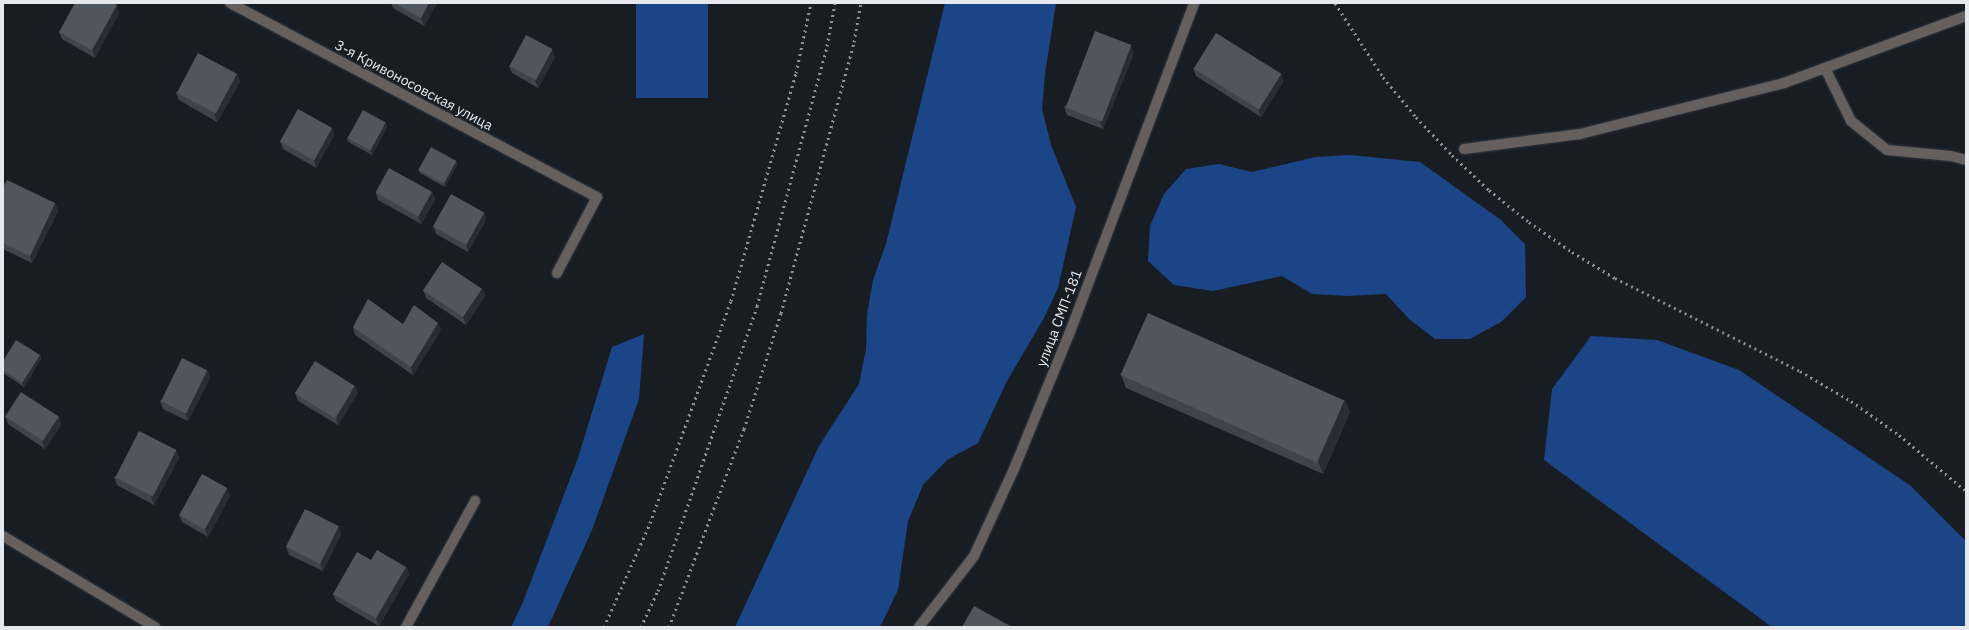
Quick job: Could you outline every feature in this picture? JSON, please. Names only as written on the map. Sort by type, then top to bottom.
[{"type":"street","name":"3-я Кривоносовская улица","points":[[230,3],[597,197],[558,273]]},
{"type":"street","name":"улица СМП-181","points":[[919,627],[974,556],[1014,468],[1070,332],[1194,3]]},
{"type":"street","points":[[1464,149],[1580,134],[1784,83],[1966,16]]},
{"type":"street","points":[[1825,68],[1851,121],[1888,150],[1951,156],[1966,160]]},
{"type":"street","points":[[406,627],[475,501]]},
{"type":"street","points":[[3,536],[155,627]]},
{"type":"shaded area","points":[[636,3],[708,3],[708,98],[636,98]]},
{"type":"shaded area","points":[[945,3],[1056,3],[1045,74],[1042,109],[1051,145],[1076,207],[1058,288],[1044,318],[1007,381],[978,443],[947,460],[923,485],[908,521],[898,590],[880,627],[735,627],[819,446],[859,384],[866,349],[867,315],[873,280],[886,244]]},
{"type":"shaded area","points":[[1350,155],[1420,162],[1501,220],[1525,244],[1526,297],[1501,322],[1470,339],[1435,339],[1409,319],[1386,294],[1347,296],[1312,294],[1282,276],[1213,291],[1174,285],[1148,261],[1150,226],[1164,194],[1186,169],[1219,164],[1252,172],[1316,157]]},
{"type":"shaded area","points":[[644,334],[639,399],[592,530],[548,627],[511,627],[523,602],[578,458],[612,347]]},
{"type":"shaded area","points":[[1591,336],[1657,340],[1739,370],[1911,486],[1966,541],[1966,627],[1772,627],[1544,460],[1552,389]]},
{"type":"building","points":[[75,3],[113,3],[117,5],[92,50],[59,32]]},
{"type":"building","points":[[394,3],[429,3],[421,18]]},
{"type":"building","points":[[1095,31],[1131,45],[1102,122],[1066,108]]},
{"type":"building","points":[[1216,33],[1281,74],[1259,109],[1194,69]]},
{"type":"building","points":[[526,35],[552,49],[536,80],[510,66]]},
{"type":"building","points":[[198,53],[237,74],[216,113],[177,93]]},
{"type":"building","points":[[298,109],[332,128],[314,160],[280,141]]},
{"type":"building","points":[[363,110],[386,123],[370,151],[347,138]]},
{"type":"building","points":[[431,147],[456,161],[444,184],[418,170]]},
{"type":"building","points":[[389,168],[432,192],[418,216],[375,192]]},
{"type":"building","points":[[7,180],[55,203],[30,256],[3,243],[3,187]]},
{"type":"building","points":[[451,194],[484,212],[466,245],[433,226]]},
{"type":"building","points":[[442,262],[482,289],[463,317],[423,290]]},
{"type":"building","points":[[368,299],[403,324],[414,305],[438,323],[411,367],[353,327]]},
{"type":"building","points":[[1148,313],[1344,400],[1317,463],[1120,375]]},
{"type":"building","points":[[16,340],[40,355],[22,383],[3,370],[3,361]]},
{"type":"building","points":[[182,358],[207,370],[186,413],[161,401]]},
{"type":"building","points":[[315,361],[355,386],[335,418],[295,393]]},
{"type":"building","points":[[21,392],[59,417],[43,441],[5,416]]},
{"type":"building","points":[[139,431],[176,450],[153,496],[115,477]]},
{"type":"building","points":[[202,474],[227,488],[205,529],[179,515]]},
{"type":"building","points":[[305,509],[339,526],[320,564],[286,546]]},
{"type":"building","points":[[377,550],[406,567],[376,618],[333,594],[357,552],[371,560]]},
{"type":"building","points":[[974,606],[1012,627],[962,627]]},
{"type":"railway","points":[[604,627],[650,523],[731,301],[796,73],[811,3]]},
{"type":"railway","points":[[641,627],[658,591],[757,306],[827,46],[835,3]]},
{"type":"railway","points":[[669,627],[744,429],[781,313],[854,42],[861,3]]},
{"type":"railway","points":[[1335,3],[1383,77],[1416,117],[1452,155],[1489,190],[1529,222],[1572,252],[1615,278],[1800,371],[1851,401],[1899,435],[1966,491]]}]
